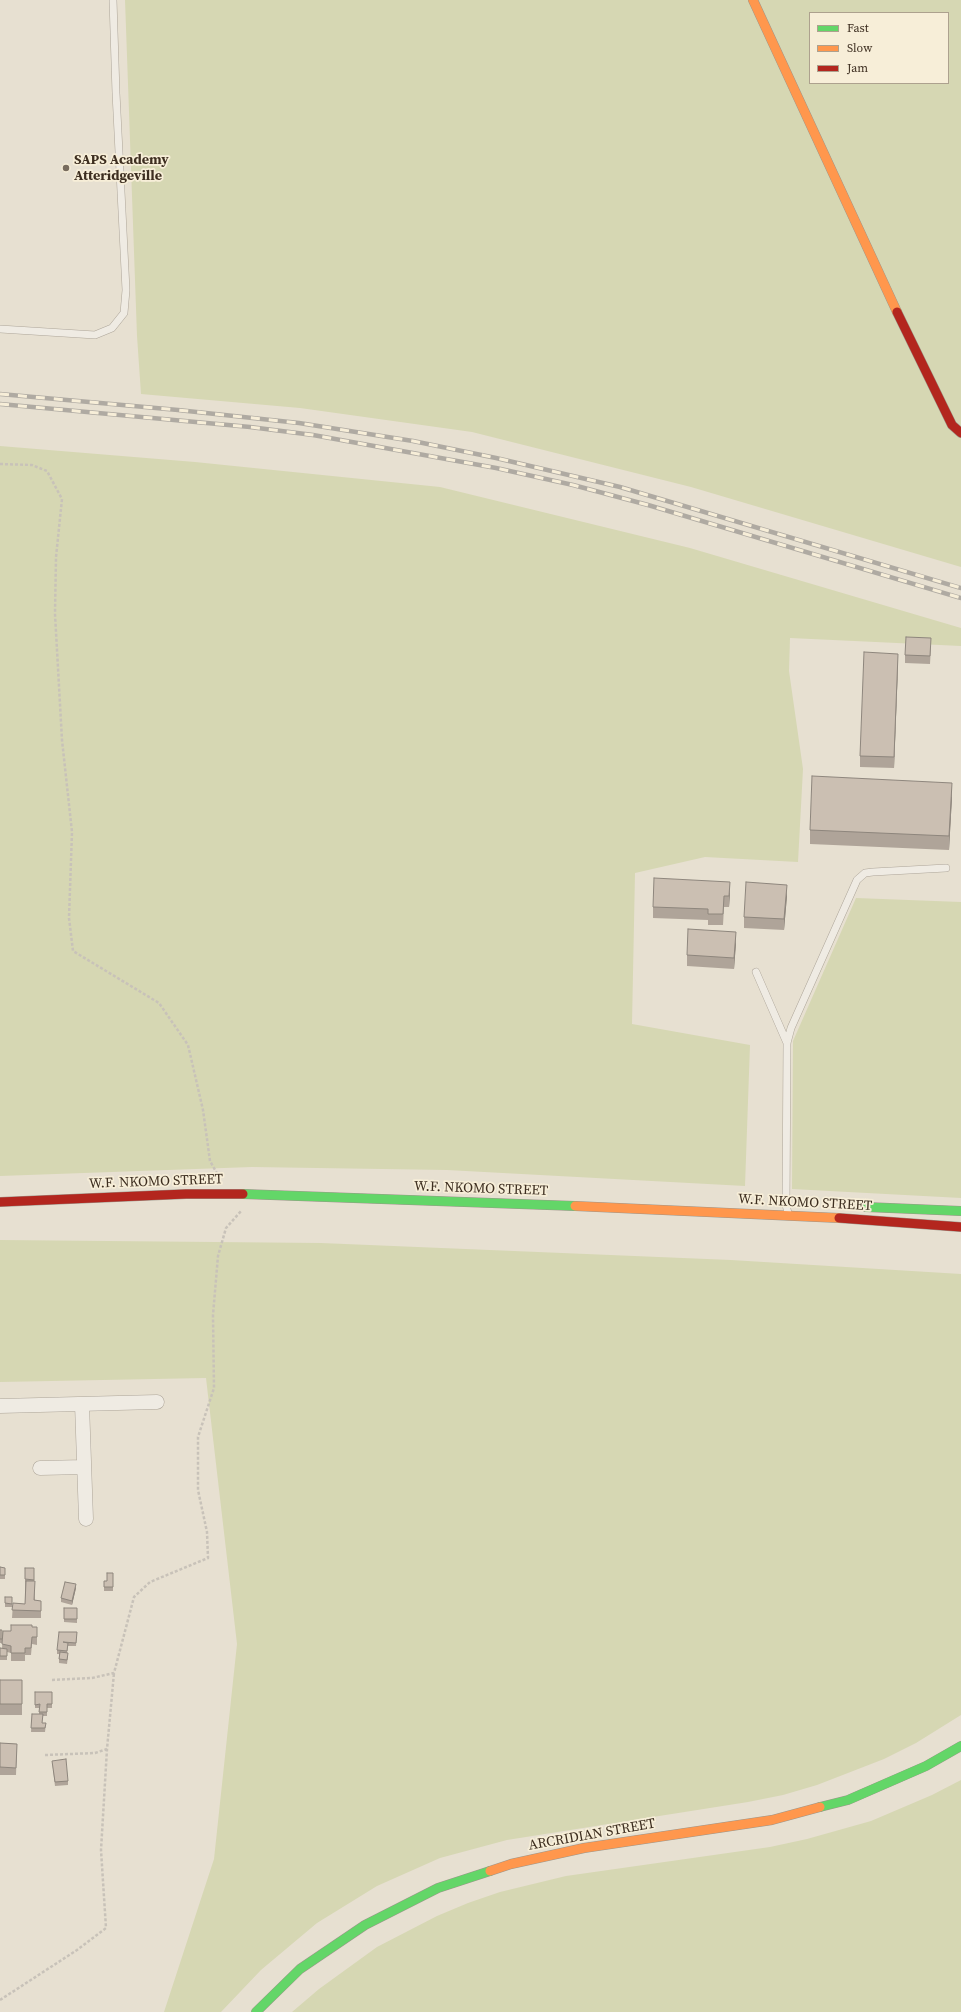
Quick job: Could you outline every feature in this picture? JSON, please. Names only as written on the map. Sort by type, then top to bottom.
[{"type":"main road","points":[[753,0],[917,354],[952,425],[961,433]]},
{"type":"main road","name":"W.F. NKOMO STREET","points":[[207,1184],[319,1187]]},
{"type":"main road","name":"W.F. NKOMO STREET","points":[[335,1188],[612,1198]]},
{"type":"main road","name":"W.F. NKOMO STREET","points":[[0,1202],[186,1194],[249,1194],[788,1215],[961,1227]]},
{"type":"main road","name":"W.F. NKOMO STREET","points":[[782,1204],[798,1205]]},
{"type":"main road","name":"W.F. NKOMO STREET","points":[[858,1207],[961,1211]]},
{"type":"main road","name":"ARCRIDIAN STREET","points":[[256,2012],[300,1969],[365,1925],[438,1888],[511,1864],[584,1848],[772,1820],[848,1800],[926,1766],[961,1746]]},
{"type":"street","points":[[0,1406],[157,1402]]},
{"type":"street","points":[[82,1404],[86,1519]]},
{"type":"street","points":[[40,1468],[84,1467]]},
{"type":"lane","points":[[0,329],[95,335],[112,328],[124,313],[126,290],[113,0]]},
{"type":"lane","points":[[788,1215],[782,1204],[787,1043],[791,1028],[857,880],[865,873],[946,868]]},
{"type":"lane","points":[[756,972],[787,1043]]},
{"type":"path","points":[[0,464],[32,465],[47,471],[62,499],[56,558],[55,614],[60,716],[72,832],[69,918],[73,951],[159,1002],[188,1045],[203,1110],[210,1161],[223,1185]]},
{"type":"path","points":[[0,2000],[77,1950],[106,1928],[101,1850],[107,1749],[114,1673],[134,1597],[150,1582],[208,1558],[207,1532],[198,1490],[198,1437],[214,1388],[213,1314],[218,1256],[226,1228],[241,1211],[249,1194]]},
{"type":"path","points":[[52,1680],[92,1678],[114,1673]]},
{"type":"path","points":[[45,1755],[95,1752],[107,1749]]},
{"type":"green space","points":[[125,0],[961,0],[961,567],[691,487],[472,432],[300,408],[141,394],[137,336]]},
{"type":"green space","points":[[0,446],[195,462],[440,487],[690,548],[961,628],[961,646],[790,638],[789,671],[803,769],[798,862],[705,857],[635,873],[632,1024],[750,1045],[745,1186],[447,1170],[252,1167],[0,1176]]},
{"type":"green space","points":[[856,898],[961,902],[961,1198],[792,1189],[793,1041]]},
{"type":"green space","points":[[0,1240],[321,1243],[731,1260],[961,1274],[961,1715],[916,1743],[884,1759],[817,1785],[783,1795],[748,1802],[507,1840],[440,1858],[377,1886],[317,1923],[261,1970],[221,2012],[164,2012],[214,1859],[237,1644],[206,1378],[0,1382]]},
{"type":"green space","points":[[961,1780],[961,2012],[292,2012],[319,1989],[377,1947],[437,1916],[468,1903],[500,1892],[566,1876],[770,1847],[807,1839],[871,1821],[932,1795]]},
{"type":"building","points":[[906,637],[931,638],[930,656],[905,655]]},
{"type":"building","points":[[864,652],[898,654],[894,757],[860,756]]},
{"type":"building","points":[[812,776],[952,783],[949,836],[810,830]]},
{"type":"building","points":[[654,878],[730,882],[729,896],[724,896],[723,914],[708,914],[708,909],[653,907]]},
{"type":"building","points":[[746,882],[787,885],[784,919],[744,917]]},
{"type":"building","points":[[688,929],[736,932],[734,958],[687,955]]},
{"type":"building","points":[[0,1567],[5,1568],[5,1575],[0,1575]]},
{"type":"building","points":[[25,1568],[34,1568],[34,1580],[25,1579]]},
{"type":"building","points":[[107,1573],[113,1573],[113,1587],[104,1587],[104,1581],[107,1581]]},
{"type":"building","points":[[26,1581],[35,1581],[34,1600],[41,1601],[41,1611],[12,1610],[13,1603],[25,1604]]},
{"type":"building","points":[[65,1582],[76,1584],[72,1601],[61,1598]]},
{"type":"building","points":[[5,1597],[12,1597],[12,1604],[5,1603]]},
{"type":"building","points":[[64,1608],[77,1608],[77,1619],[64,1619]]},
{"type":"building","points":[[11,1625],[32,1625],[32,1627],[37,1627],[37,1637],[32,1637],[31,1648],[25,1648],[25,1653],[11,1653],[11,1646],[2,1644],[3,1631],[11,1631]]},
{"type":"building","points":[[0,1630],[2,1630],[2,1639],[0,1639]]},
{"type":"building","points":[[59,1632],[77,1632],[76,1643],[63,1642],[68,1643],[67,1651],[57,1650]]},
{"type":"building","points":[[0,1648],[7,1649],[7,1656],[0,1656]]},
{"type":"building","points":[[60,1652],[68,1653],[67,1660],[59,1659]]},
{"type":"building","points":[[0,1680],[22,1680],[22,1704],[0,1704]]},
{"type":"building","points":[[35,1692],[52,1692],[52,1704],[47,1704],[47,1712],[39,1712],[40,1704],[35,1705]]},
{"type":"building","points":[[32,1714],[43,1714],[42,1723],[46,1723],[45,1728],[31,1728]]},
{"type":"building","points":[[0,1743],[17,1744],[16,1768],[0,1767]]},
{"type":"building","points":[[66,1759],[68,1781],[55,1782],[52,1761]]},
{"type":"railway","points":[[0,394],[178,410],[299,423],[413,441],[496,458],[620,487],[961,588]]},
{"type":"railway","points":[[0,404],[250,427],[313,435],[496,468],[573,485],[648,505],[961,598]]},
{"type":"traffic: fast","points":[[243,1194],[575,1206]]},
{"type":"traffic: fast","points":[[866,1207],[961,1211]]},
{"type":"traffic: fast","points":[[820,1807],[848,1800],[926,1766],[961,1746]]},
{"type":"traffic: fast","points":[[256,2012],[300,1969],[365,1925],[438,1888],[490,1871]]},
{"type":"traffic: slow","points":[[753,0],[897,312]]},
{"type":"traffic: slow","points":[[575,1206],[839,1218]]},
{"type":"traffic: slow","points":[[490,1871],[511,1864],[584,1848],[772,1820],[820,1807]]},
{"type":"traffic: jam","points":[[897,312],[952,425],[961,433]]},
{"type":"traffic: jam","points":[[0,1202],[186,1194],[243,1194]]},
{"type":"traffic: jam","points":[[839,1218],[961,1227]]},
{"type":"place","name":"SAPS Academy Atteridgeville","points":[[66,168]]}]
